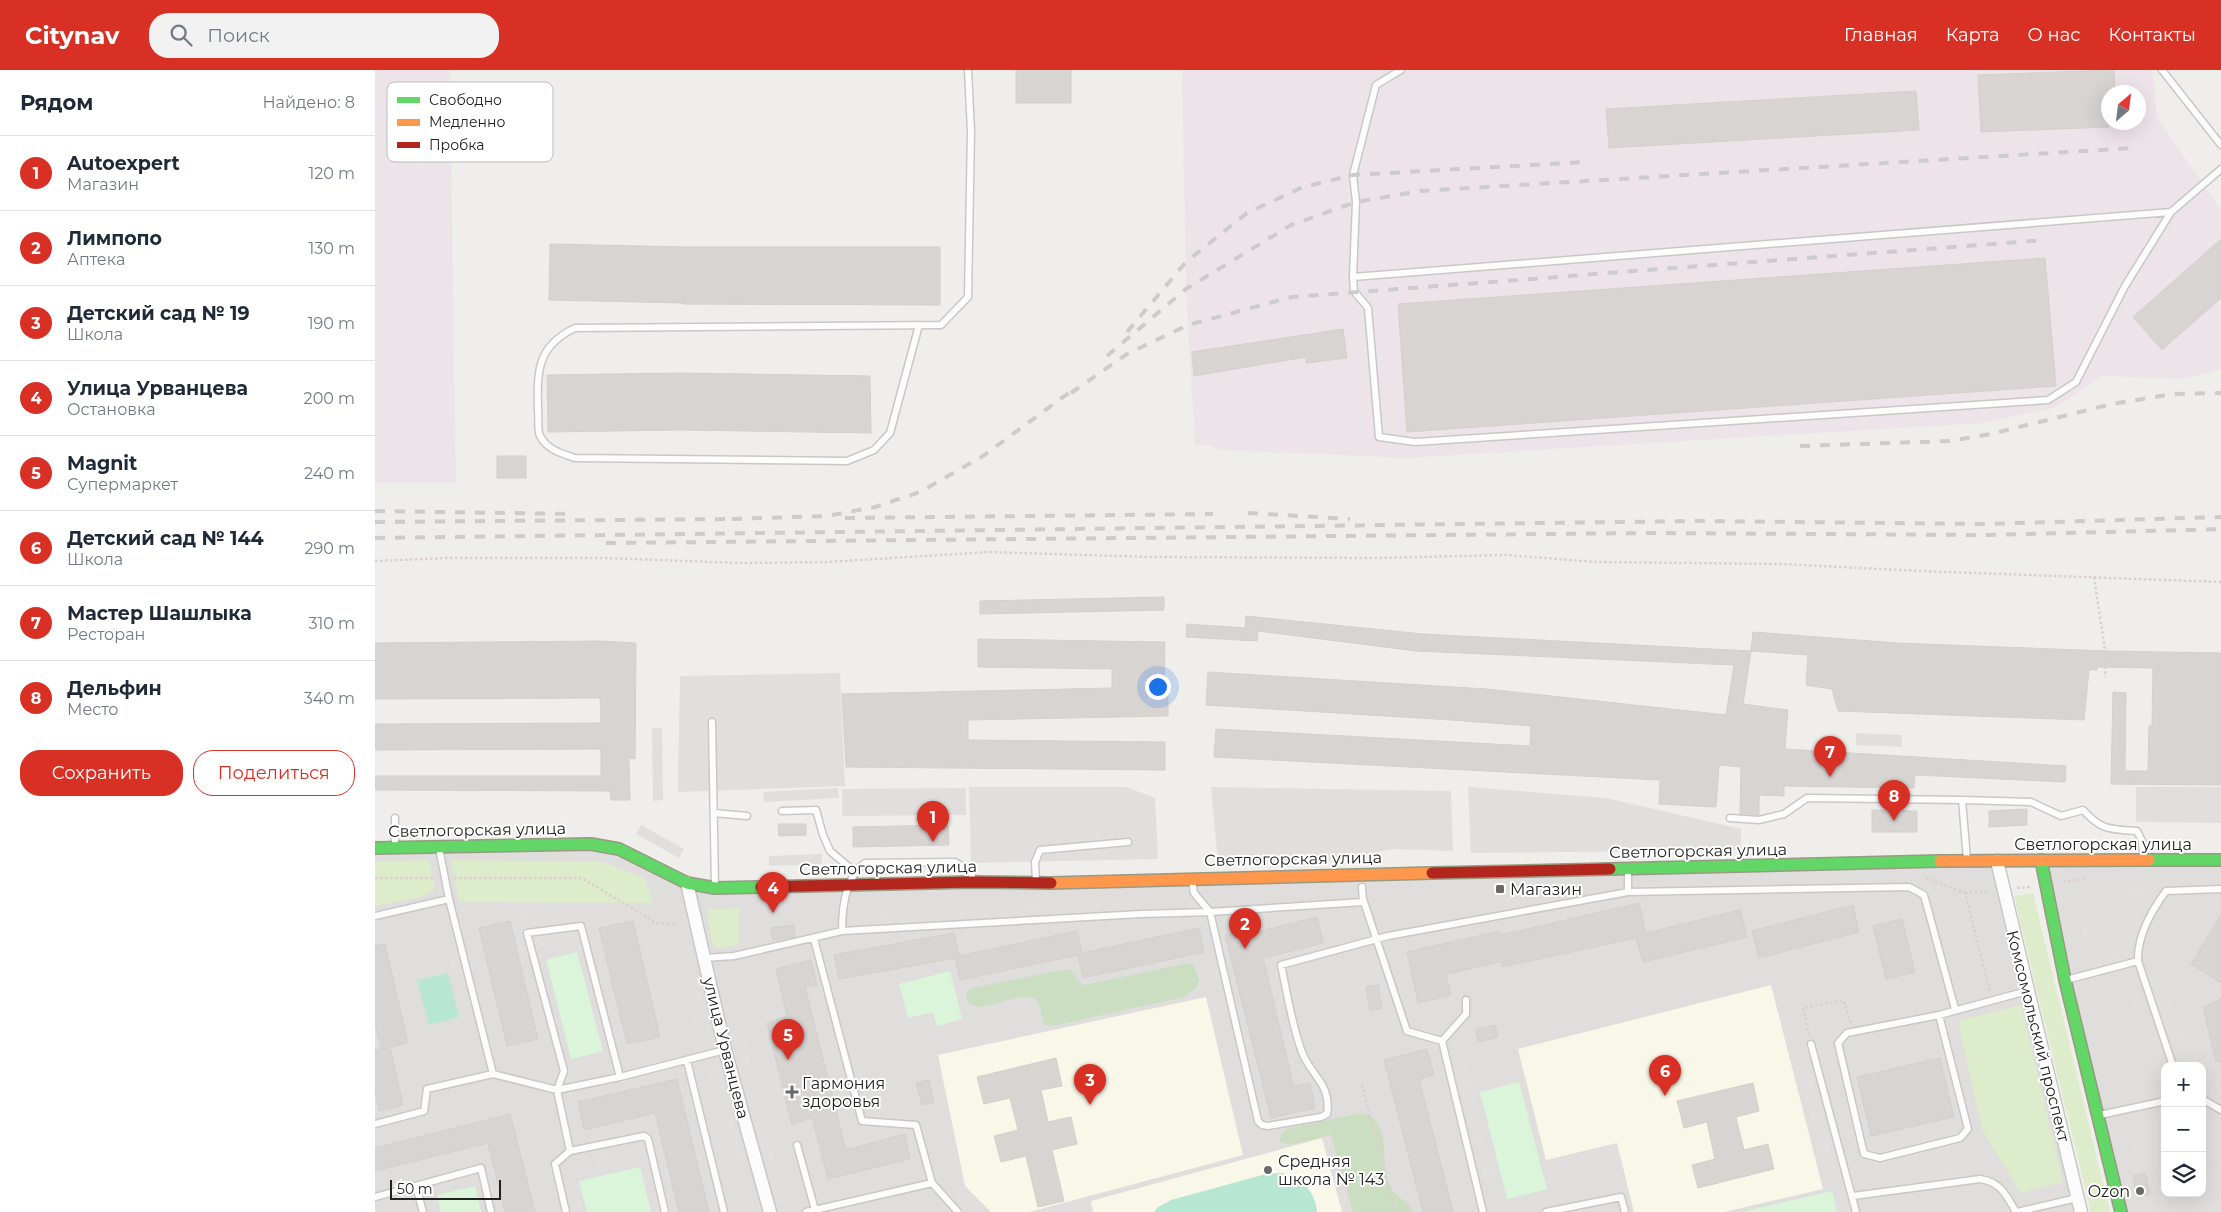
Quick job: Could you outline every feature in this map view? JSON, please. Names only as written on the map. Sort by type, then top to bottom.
[{"type":"street","name":"Светлогорская улица","points":[[375,848],[591,844],[619,850],[687,883],[715,888],[972,882],[1036,883],[1967,861],[2221,860]]},
{"type":"street","points":[[2041,860],[2065,980],[2121,1212]]},
{"type":"street","name":"Комсомольский проспект","points":[[1997,861],[2081,1212]]},
{"type":"street","name":"улица Урванцева","points":[[687,883],[725,1050],[769,1212]]},
{"type":"lane","points":[[919,326],[890,433],[874,450],[847,461],[575,458],[552,450],[539,434],[537,376],[544,354],[558,335],[575,328],[941,325],[968,297],[971,131],[968,70]]},
{"type":"lane","points":[[1401,70],[1376,84],[1353,175],[1356,202],[1353,277],[1354,291],[1368,308],[1379,437],[1415,442],[2048,400],[2076,382],[2125,286],[2171,212],[2221,170]]},
{"type":"lane","points":[[2162,70],[2221,145]]},
{"type":"lane","points":[[1353,277],[2171,212]]},
{"type":"lane","points":[[712,722],[715,888]]},
{"type":"lane","points":[[1730,818],[1759,820],[1784,814],[1807,798],[2031,802],[2061,816],[2083,810],[2096,824],[2111,829],[2137,831],[2142,841],[2143,860]]},
{"type":"lane","points":[[1962,800],[1967,861]]},
{"type":"lane","points":[[781,811],[817,810],[823,835],[830,851],[857,873]]},
{"type":"lane","points":[[714,813],[747,816]]},
{"type":"lane","points":[[395,818],[395,848]]},
{"type":"lane","points":[[1036,883],[1035,862],[1040,850],[1128,842]]},
{"type":"lane","points":[[439,847],[449,899],[493,1074]]},
{"type":"lane","points":[[842,931],[842,912],[849,885],[859,868],[865,863],[955,862],[972,872],[972,882]]},
{"type":"lane","points":[[1627,869],[1628,892]]},
{"type":"lane","points":[[1363,874],[1363,902],[1407,1031],[1442,1041]]},
{"type":"lane","points":[[1191,878],[1194,893],[1209,912],[1258,1121],[1262,1125],[1268,1126],[1321,1117],[1327,1114],[1328,1107],[1324,1085],[1302,1053],[1281,965],[1375,939],[1628,892],[1909,887],[1924,895],[1955,1009]]},
{"type":"lane","points":[[2172,1062],[2138,961],[2138,949],[2153,909],[2167,891],[2221,889]]},
{"type":"lane","points":[[375,916],[449,899]]},
{"type":"lane","points":[[704,958],[734,956],[842,931],[1363,902]]},
{"type":"lane","points":[[570,1151],[557,1090],[564,1071],[527,933],[581,926],[620,1077]]},
{"type":"lane","points":[[814,939],[862,1121],[916,1125],[932,1183],[958,1212]]},
{"type":"lane","points":[[2065,980],[2138,961]]},
{"type":"lane","points":[[1939,1015],[1968,1129],[1960,1138],[1880,1158],[1864,1154],[1839,1044],[1847,1033],[1939,1015],[1955,1009],[2027,991]]},
{"type":"lane","points":[[1442,1041],[1466,1014],[1466,1000]]},
{"type":"lane","points":[[1442,1041],[1483,1212]]},
{"type":"lane","points":[[1811,1044],[1856,1212]]},
{"type":"lane","points":[[375,1124],[424,1111],[427,1089],[493,1074],[557,1090],[620,1077],[725,1050]]},
{"type":"lane","points":[[687,1061],[724,1212]]},
{"type":"lane","points":[[2098,1116],[2161,1101]]},
{"type":"lane","points":[[2206,1102],[2221,1110]]},
{"type":"lane","points":[[566,1212],[555,1164],[570,1151],[644,1136],[648,1139],[665,1212]]},
{"type":"lane","points":[[797,1146],[815,1210]]},
{"type":"lane","points":[[375,1197],[481,1168],[491,1212]]},
{"type":"lane","points":[[1853,1196],[1980,1179],[1989,1180],[2001,1187],[2017,1212],[2077,1198]]},
{"type":"lane","points":[[806,1212],[932,1183]]},
{"type":"lane","points":[[416,1186],[423,1212]]},
{"type":"lane","points":[[1546,1212],[1621,1197],[1625,1212]]},
{"type":"path","points":[[375,561],[447,558],[604,558],[740,563],[827,562],[989,552],[1161,557],[1375,558],[1506,555],[1596,562],[1782,564],[2221,582]]},
{"type":"path","points":[[2094,577],[2105,650],[2105,677]]},
{"type":"path","points":[[375,878],[582,878],[656,924],[677,924]]},
{"type":"path","points":[[1924,878],[1965,893],[1989,892]]},
{"type":"path","points":[[2063,882],[2088,878]]},
{"type":"path","points":[[2016,888],[2033,887]]},
{"type":"path","points":[[1965,893],[1991,1000]]},
{"type":"path","points":[[1811,1044],[1803,1008],[1843,1000],[1853,1031]]},
{"type":"path","points":[[1362,1085],[1395,1212]]},
{"type":"shaded area","points":[[375,70],[450,70],[450,82],[387,82],[387,162],[451,162],[456,483],[375,483]]},
{"type":"shaded area","points":[[1182,70],[2152,70],[2157,117],[2221,210],[2221,370],[2180,379],[2102,376],[2057,407],[1984,423],[1406,458],[1221,450],[1208,445],[1195,445],[1186,289]]},
{"type":"shaded area","points":[[840,673],[845,786],[678,792],[680,676]]},
{"type":"shaded area","points":[[652,728],[662,728],[663,800],[653,801]]},
{"type":"shaded area","points":[[1856,733],[1902,735],[1902,747],[1856,745]]},
{"type":"shaded area","points":[[969,787],[1126,787],[1155,798],[1158,859],[971,863]]},
{"type":"shaded area","points":[[1211,787],[1451,791],[1453,851],[1394,849],[1334,860],[1218,863]]},
{"type":"shaded area","points":[[1468,787],[1606,798],[1741,829],[1741,850],[1471,853]]},
{"type":"shaded area","points":[[2136,787],[2221,787],[2221,823],[2136,822]]},
{"type":"shaded area","points":[[838,788],[839,798],[764,802],[763,792]]},
{"type":"shaded area","points":[[966,788],[966,815],[842,816],[842,789]]},
{"type":"shaded area","points":[[641,825],[684,849],[679,858],[636,834]]},
{"type":"shaded area","points":[[591,844],[687,883],[1997,861],[2081,1212],[375,1212],[375,848]]},
{"type":"shaded area","points":[[822,854],[822,864],[769,866],[769,856]]},
{"type":"shaded area","points":[[2041,860],[2221,860],[2221,1212],[2121,1212]]},
{"type":"shaded area","points":[[2188,872],[2221,872],[2221,884],[2188,884]]},
{"type":"shaded area","points":[[2149,889],[2128,956],[2088,963],[2074,894]]},
{"type":"shaded area","points":[[1141,900],[1142,910],[875,925],[875,914]]},
{"type":"shaded area","points":[[582,911],[591,941],[525,951],[516,914]]},
{"type":"shaded area","points":[[688,936],[714,1043],[701,1046],[675,939]]},
{"type":"shaded area","points":[[458,953],[473,1014],[463,1017],[448,956]]},
{"type":"shaded area","points":[[2159,974],[2191,1062],[2180,1062],[2148,978]]},
{"type":"shaded area","points":[[2136,984],[2164,1062],[2161,1062],[2160,1077],[2128,987]]},
{"type":"shaded area","points":[[1771,985],[1823,1189],[1724,1212],[1634,1212],[1617,1143],[1546,1160],[1518,1049]]},
{"type":"shaded area","points":[[1206,997],[1243,1155],[1029,1212],[991,1212],[965,1186],[938,1055]]},
{"type":"shaded area","points":[[1335,1028],[1346,1073],[1335,1076],[1324,1031]]},
{"type":"shaded area","points":[[743,1032],[787,1203],[776,1205],[732,1035]]},
{"type":"shaded area","points":[[1462,1052],[1495,1175],[1484,1178],[1451,1055]]},
{"type":"shaded area","points":[[866,1055],[877,1099],[866,1102],[854,1058]]},
{"type":"shaded area","points":[[719,1065],[757,1212],[745,1212],[708,1067]]},
{"type":"shaded area","points":[[1811,1071],[1838,1178],[1826,1181],[1799,1074]]},
{"type":"shaded area","points":[[2161,1115],[2161,1166],[2138,1169],[2129,1122]]},
{"type":"shaded area","points":[[2206,1117],[2221,1123],[2221,1159],[2206,1161]]},
{"type":"shaded area","name":"Средняя школа № 143","points":[[1322,1138],[1342,1212],[1093,1212],[1091,1201]]},
{"type":"shaded area","points":[[638,1147],[640,1158],[595,1167],[593,1156]]},
{"type":"shaded area","points":[[2221,1165],[2221,1212],[2153,1212],[2150,1196],[2153,1195],[2150,1175],[2161,1174],[2161,1197],[2206,1197],[2206,1167]]},
{"type":"shaded area","points":[[1973,1167],[1975,1177],[1926,1183],[1925,1173]]},
{"type":"shaded area","points":[[576,1180],[584,1212],[572,1212],[564,1183]]},
{"type":"shaded area","points":[[1552,1192],[1555,1203],[1519,1212],[1510,1212],[1508,1203]]},
{"type":"green space","points":[[428,860],[435,885],[433,891],[421,897],[375,906],[375,861]]},
{"type":"green space","points":[[451,860],[601,861],[645,879],[653,903],[459,902]]},
{"type":"green space","points":[[2033,893],[2110,1212],[2091,1212],[2014,896]]},
{"type":"green space","points":[[739,908],[740,942],[737,945],[717,948],[712,943],[707,911],[709,909]]},
{"type":"green space","points":[[577,952],[603,1051],[571,1059],[546,960]]},
{"type":"green space","points":[[1188,963],[1194,965],[1199,980],[1196,988],[1184,997],[1052,1026],[1044,1024],[1039,1004],[1034,999],[1027,997],[981,1007],[973,1006],[967,1002],[966,992],[972,988],[1068,969],[1072,971],[1081,984],[1085,985]]},
{"type":"green space","points":[[950,971],[962,1019],[937,1026],[933,1012],[908,1018],[899,984]]},
{"type":"green space","points":[[448,973],[459,1017],[429,1025],[417,980]]},
{"type":"green space","points":[[2021,1005],[2063,1182],[2021,1193],[1982,1130],[1958,1021]]},
{"type":"green space","points":[[1519,1082],[1547,1189],[1507,1199],[1480,1092]]},
{"type":"green space","points":[[1361,1113],[1372,1117],[1378,1124],[1384,1143],[1385,1165],[1390,1186],[1408,1204],[1413,1212],[1353,1212],[1331,1135],[1290,1145],[1280,1142],[1281,1134],[1286,1129]]},
{"type":"green space","points":[[640,1167],[651,1212],[587,1212],[579,1181]]},
{"type":"green space","points":[[1282,1173],[1289,1175],[1306,1186],[1316,1204],[1317,1212],[1154,1212],[1158,1207],[1171,1200],[1266,1174]]},
{"type":"green space","points":[[475,1186],[481,1212],[441,1212],[437,1195]]},
{"type":"green space","points":[[1832,1191],[1837,1212],[1742,1212]]},
{"type":"building","points":[[1016,70],[1071,70],[1071,103],[1016,103]]},
{"type":"building","points":[[2114,70],[2115,85],[2101,85],[2101,127],[1981,132],[1978,75]]},
{"type":"building","points":[[1916,91],[1919,130],[1609,148],[1606,109]]},
{"type":"building","points":[[2221,239],[2221,298],[2162,350],[2133,317]]},
{"type":"building","points":[[550,244],[687,247],[940,247],[940,305],[683,304],[549,300]]},
{"type":"building","points":[[2045,258],[2056,386],[1407,432],[1398,304]]},
{"type":"building","points":[[1343,329],[1347,358],[1306,363],[1306,357],[1194,376],[1192,352]]},
{"type":"building","points":[[680,373],[870,376],[871,433],[681,430],[548,432],[547,375]]},
{"type":"building","points":[[497,456],[526,456],[526,478],[497,478]]},
{"type":"building","points":[[1164,597],[1164,610],[980,614],[980,601]]},
{"type":"building","points":[[1246,616],[1423,634],[1751,651],[1743,704],[1788,710],[1785,749],[2066,766],[2065,782],[1915,775],[1914,788],[1784,786],[1784,796],[1759,795],[1759,815],[1740,814],[1741,767],[1719,765],[1716,807],[1659,804],[1660,780],[1214,757],[1216,729],[1530,746],[1531,726],[1206,705],[1208,672],[1487,689],[1726,715],[1734,665],[1416,651],[1258,631],[1257,641],[1186,637],[1187,624],[1245,628]]},
{"type":"building","points":[[1753,632],[1897,643],[2107,651],[2221,653],[2221,785],[2111,784],[2113,692],[2126,693],[2125,771],[2148,771],[2149,726],[2152,726],[2153,668],[2097,667],[2097,670],[2089,670],[2084,720],[1838,711],[1832,689],[1806,685],[1808,655],[1751,651]]},
{"type":"building","points":[[978,639],[1165,642],[1164,686],[1168,686],[1168,716],[968,720],[968,740],[1165,742],[1165,770],[846,767],[842,694],[1112,688],[1112,669],[978,667]]},
{"type":"building","points":[[601,641],[636,643],[635,759],[629,758],[630,800],[611,800],[610,791],[375,790],[375,776],[601,776],[601,749],[375,750],[375,724],[601,723],[600,698],[375,699],[375,643]]},
{"type":"building","points":[[2027,809],[2027,825],[1989,827],[1989,811]]},
{"type":"building","points":[[1872,810],[1917,811],[1917,832],[1872,832]]},
{"type":"building","points":[[778,824],[806,824],[806,835],[779,836]]},
{"type":"building","points":[[948,825],[949,845],[853,847],[853,827]]},
{"type":"building","points":[[1639,903],[1646,933],[1740,910],[1747,937],[1643,962],[1636,938],[1502,967],[1501,962],[1446,974],[1451,995],[1418,1003],[1407,952],[1500,931],[1501,935]]},
{"type":"building","points":[[1853,905],[1859,932],[1759,958],[1752,931]]},
{"type":"building","points":[[2221,915],[2221,983],[2191,964]]},
{"type":"building","points":[[1317,917],[1323,943],[1263,958],[1294,1087],[1310,1083],[1315,1108],[1271,1118],[1225,935],[1249,929],[1250,934]]},
{"type":"building","points":[[1902,919],[1915,972],[1886,979],[1873,926]]},
{"type":"building","points":[[510,921],[538,1039],[507,1046],[479,928]]},
{"type":"building","points":[[633,921],[660,1037],[627,1044],[599,928]]},
{"type":"building","points":[[794,925],[795,937],[773,940],[771,928]]},
{"type":"building","points":[[1199,928],[1204,952],[1083,978],[1078,955],[960,980],[955,958],[839,979],[834,955],[954,933],[959,956],[1077,931],[1082,953]]},
{"type":"building","points":[[385,944],[408,1043],[381,1049],[375,1024],[375,946]]},
{"type":"building","points":[[811,960],[817,985],[805,987],[846,1150],[905,1134],[910,1159],[828,1179],[812,1117],[792,1125],[767,1023],[787,1016],[776,969]]},
{"type":"building","points":[[1378,985],[1382,1008],[1370,1010],[1366,987]]},
{"type":"building","points":[[2221,999],[2221,1061],[2216,1062],[2203,1007]]},
{"type":"building","points":[[1495,1025],[1498,1037],[1478,1042],[1475,1030]]},
{"type":"building","points":[[390,1047],[403,1105],[379,1111],[375,1092],[375,1050]]},
{"type":"building","points":[[1427,1049],[1434,1075],[1419,1079],[1453,1212],[1423,1212],[1384,1060]]},
{"type":"building","points":[[1056,1058],[1062,1086],[1041,1090],[1048,1122],[1071,1117],[1077,1144],[1052,1150],[1064,1201],[1038,1207],[1026,1156],[1001,1162],[994,1136],[1018,1130],[1010,1098],[984,1104],[977,1077]]},
{"type":"building","points":[[1940,1058],[1954,1117],[1871,1136],[1857,1077]]},
{"type":"building","points":[[677,1079],[709,1212],[679,1212],[655,1113],[584,1130],[578,1102]]},
{"type":"building","points":[[929,1080],[934,1102],[922,1105],[916,1083]]},
{"type":"building","points":[[1753,1083],[1759,1111],[1736,1117],[1744,1150],[1768,1144],[1774,1169],[1698,1188],[1692,1165],[1715,1159],[1707,1122],[1684,1128],[1677,1101]]},
{"type":"building","points":[[510,1114],[535,1212],[505,1212],[488,1143],[375,1171],[375,1148]]},
{"type":"building","points":[[2145,1173],[2150,1194],[2138,1197],[2133,1176]]},
{"type":"railway","points":[[1107,356],[1186,289],[1291,225],[1356,202],[1420,191],[2134,148]]},
{"type":"railway","points":[[1127,332],[1186,262],[1247,213],[1303,187],[1353,175],[1586,162]]},
{"type":"railway","points":[[1071,393],[1127,354],[1188,325],[1292,297],[2045,240]]},
{"type":"railway","points":[[732,519],[827,516],[875,507],[920,492],[983,456],[1074,389]]},
{"type":"railway","points":[[1800,446],[1949,441],[1991,434],[2112,404],[2173,394],[2221,393]]},
{"type":"railway","points":[[375,511],[575,514]]},
{"type":"railway","points":[[1248,513],[1350,519]]},
{"type":"railway","points":[[845,518],[1213,514]]},
{"type":"railway","points":[[375,538],[1695,521],[1985,524],[2221,517]]},
{"type":"railway","points":[[375,522],[737,519]]},
{"type":"railway","points":[[606,543],[1650,533],[1985,535],[2221,529]]},
{"type":"traffic: fast","points":[[375,848],[591,844],[619,849],[687,883],[715,888],[761,887]]},
{"type":"traffic: fast","points":[[2041,860],[2065,980],[2121,1212]]},
{"type":"traffic: fast","points":[[2149,860],[2221,860]]},
{"type":"traffic: fast","points":[[1610,869],[1940,861]]},
{"type":"traffic: slow","points":[[1940,861],[2149,860]]},
{"type":"traffic: slow","points":[[1051,883],[1432,873]]},
{"type":"traffic: jam","points":[[1432,873],[1610,869]]},
{"type":"traffic: jam","points":[[761,887],[972,882],[1051,883]]},
{"type":"place","name":"Мастер Шашлыка","points":[[1830,777]]},
{"type":"place","name":"Дельфин","points":[[1894,821]]},
{"type":"place","name":"Autoexpert","points":[[933,842]]},
{"type":"place","name":"Магазин","points":[[1500,889]]},
{"type":"place","name":"Улица Урванцева","points":[[773,913]]},
{"type":"place","name":"Лимпопо","points":[[1245,949]]},
{"type":"place","name":"Magnit","points":[[788,1060]]},
{"type":"place","name":"Гармония здоровья","points":[[792,1092]]},
{"type":"place","name":"Детский сад № 144","points":[[1665,1096]]},
{"type":"place","name":"Детский сад № 19","points":[[1090,1105]]},
{"type":"place","name":"Средняя школа № 143","points":[[1268,1170]]},
{"type":"place","name":"Ozon","points":[[2140,1191]]}]
